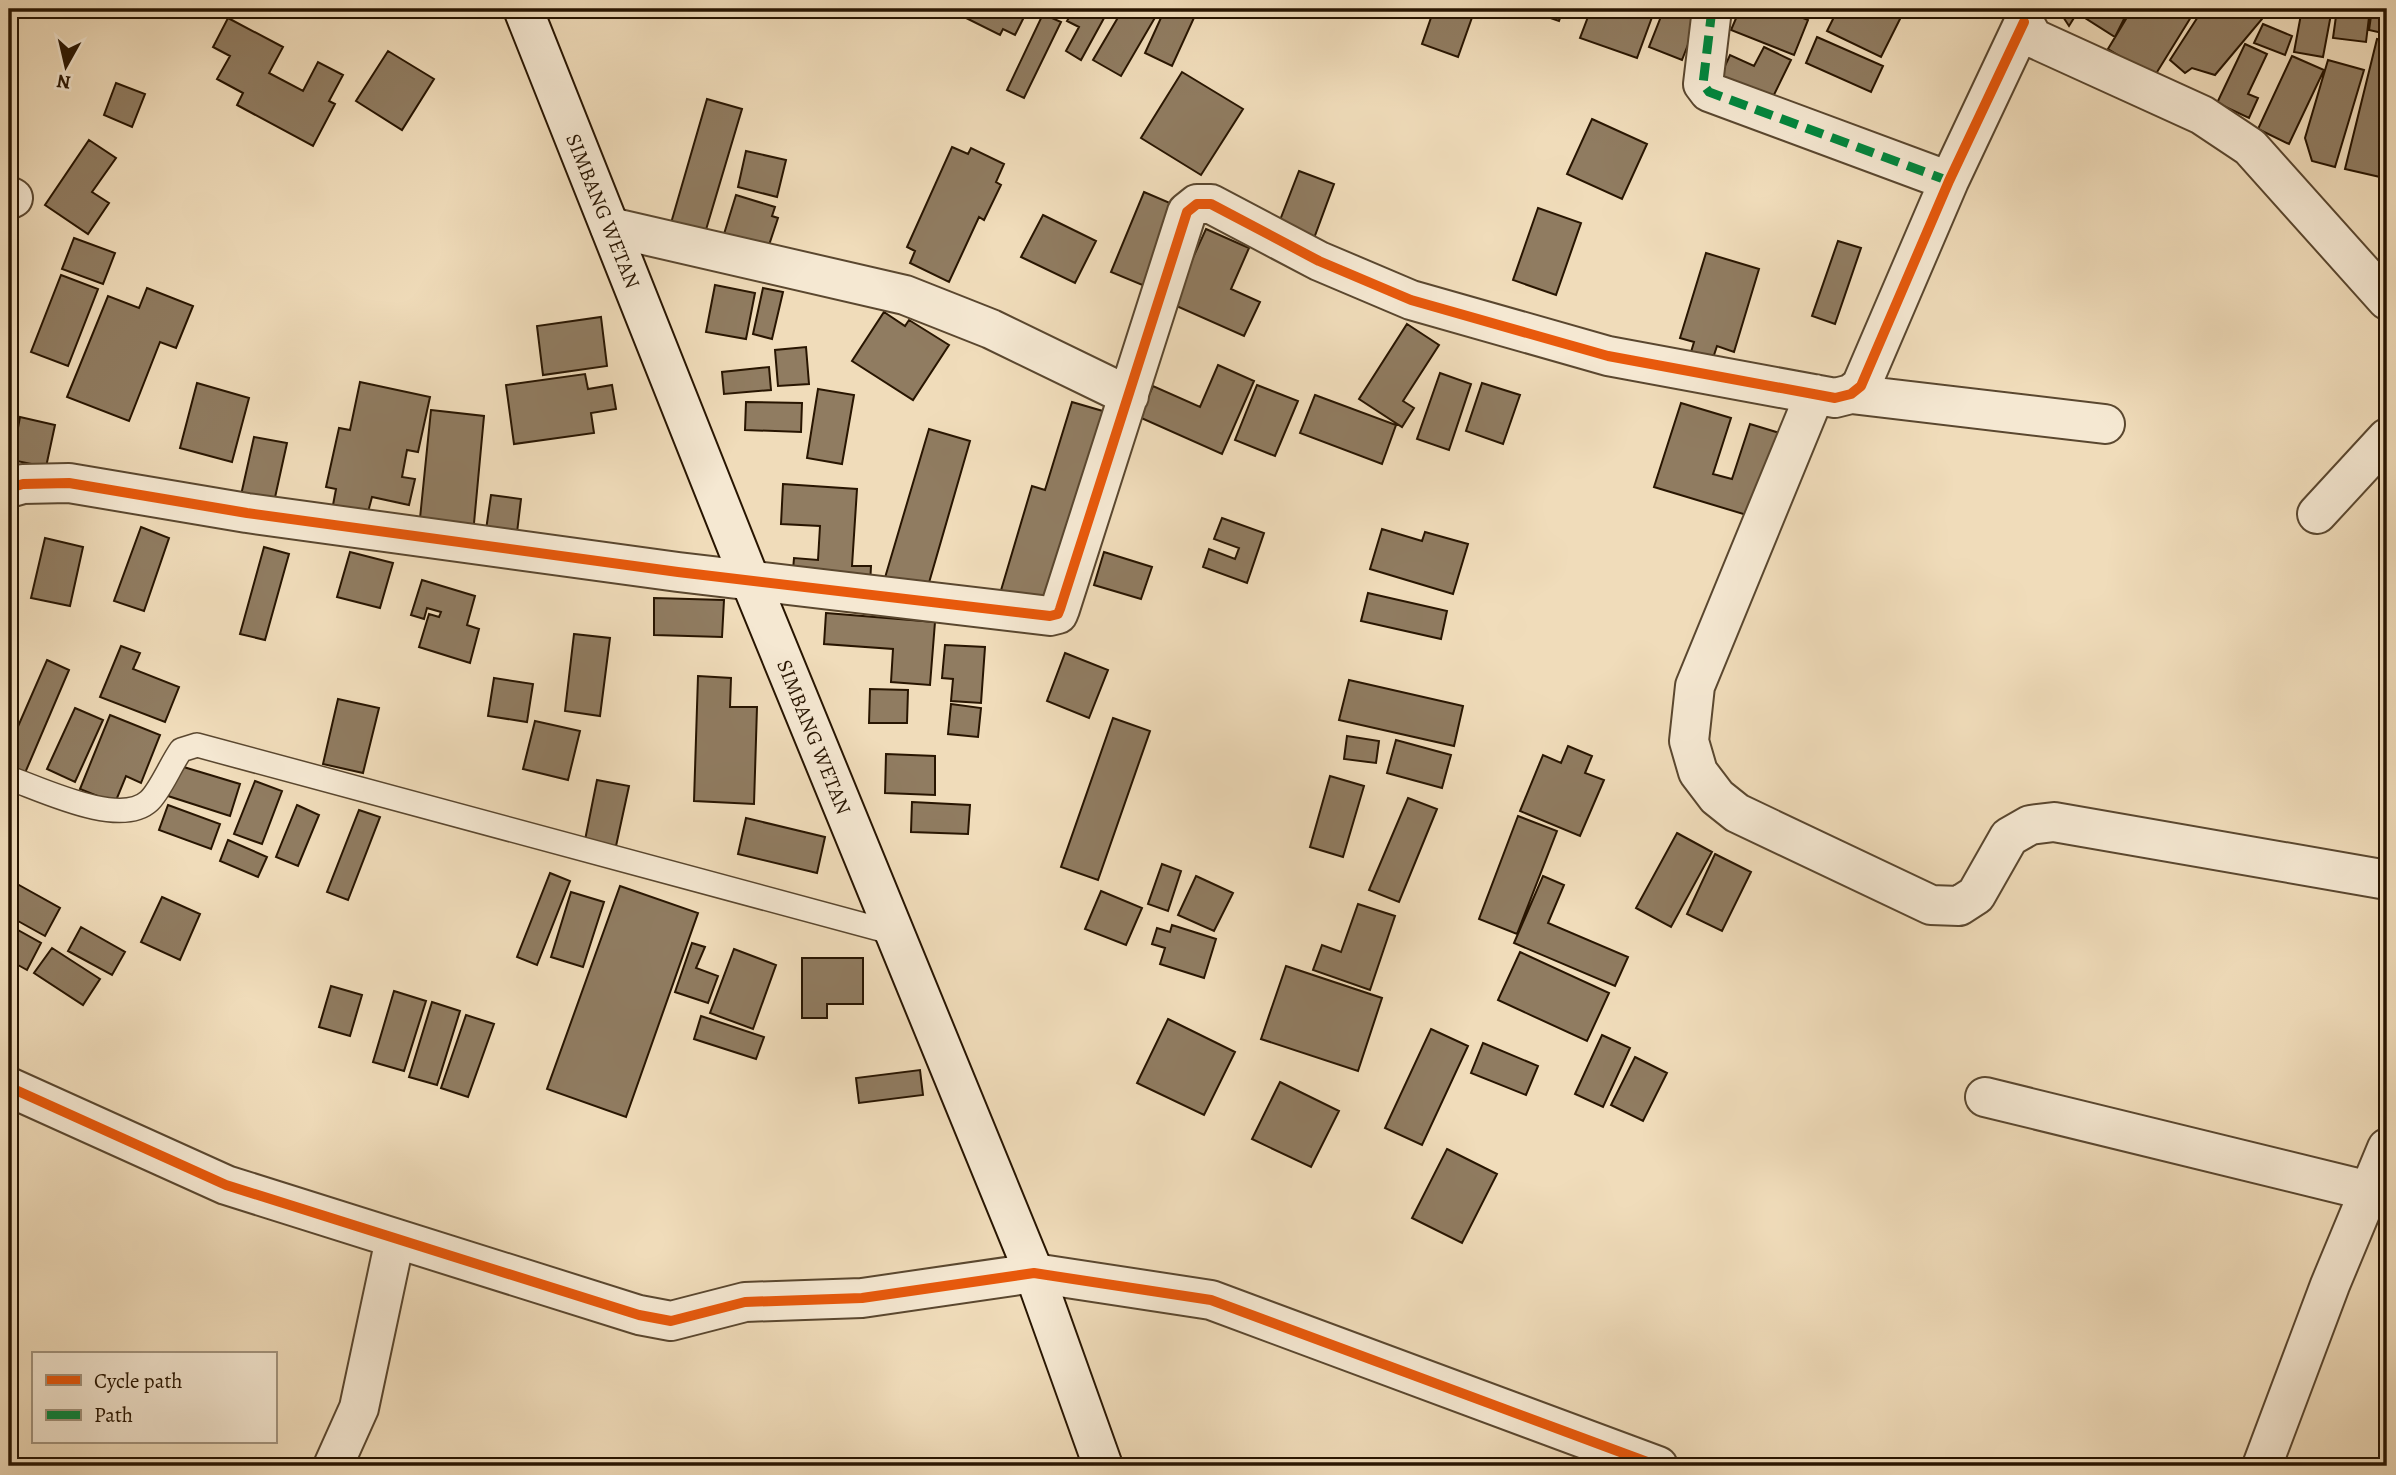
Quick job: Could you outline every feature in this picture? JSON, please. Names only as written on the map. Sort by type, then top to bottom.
[{"type":"street","name":"SIMBANG WETAN","points":[[523,9],[750,580],[1034,1273],[1103,1466]]},
{"type":"street","points":[[1713,9],[1703,84],[1709,92],[1949,181]]},
{"type":"street","points":[[2023,16],[1861,386],[1833,394],[1695,686],[1689,741],[1698,772],[1717,797],[1737,813],[1931,905],[1959,906],[1976,895],[2009,837],[2030,825],[2054,822],[2387,880]]},
{"type":"street","points":[[2023,16],[2033,38],[2202,115],[2250,147],[2387,300]]},
{"type":"street","points":[[9,488],[23,484],[69,483],[247,513],[750,580],[1036,616],[1058,614],[1187,212],[1197,204],[1211,204],[1319,261],[1411,300],[1608,356],[1833,394],[2105,424]]},
{"type":"street","points":[[610,227],[905,295],[991,329],[1129,396]]},
{"type":"street","points":[[2317,514],[2387,438]]},
{"type":"street","points":[[9,1087],[226,1185],[601,1305],[671,1321],[745,1301],[862,1298],[1034,1273],[1210,1300],[1658,1466]]},
{"type":"street","points":[[1985,1097],[2369,1191]]},
{"type":"street","points":[[2262,1466],[2330,1285],[2387,1147]]},
{"type":"street","points":[[333,1466],[359,1408],[395,1240]]},
{"type":"lane","points":[[9,778],[100,810],[132,811],[150,801],[180,750],[197,746],[894,933]]},
{"type":"building","points":[[948,9],[1027,11],[1015,35],[1003,29],[1000,35]]},
{"type":"building","points":[[1074,9],[1109,9],[1081,60],[1066,51],[1079,27],[1067,21]]},
{"type":"building","points":[[1123,9],[1160,9],[1121,76],[1093,60]]},
{"type":"building","points":[[1165,9],[1198,9],[1172,66],[1145,53]]},
{"type":"building","points":[[1434,9],[1475,9],[1458,57],[1422,44]]},
{"type":"building","points":[[1524,9],[1563,9],[1559,21]]},
{"type":"building","points":[[1591,9],[1655,9],[1637,58],[1580,38]]},
{"type":"building","points":[[1664,9],[1701,11],[1682,60],[1649,47]]},
{"type":"building","points":[[1740,9],[1781,9],[1808,20],[1794,55],[1731,30]]},
{"type":"building","points":[[1838,9],[1905,9],[1881,57],[1827,31]]},
{"type":"building","points":[[2058,9],[2129,9],[2115,37],[2077,13],[2069,26]]},
{"type":"building","points":[[2132,9],[2196,9],[2154,77],[2108,49]]},
{"type":"building","points":[[2203,9],[2266,9],[2262,19],[2215,75],[2192,68],[2185,73],[2170,60]]},
{"type":"building","points":[[2302,9],[2332,9],[2323,57],[2294,52]]},
{"type":"building","points":[[2337,9],[2370,9],[2366,42],[2333,38]]},
{"type":"building","points":[[2372,9],[2387,9],[2387,34],[2369,30]]},
{"type":"building","points":[[1043,14],[1061,22],[1024,98],[1007,90]]},
{"type":"building","points":[[228,18],[283,47],[269,73],[303,91],[318,62],[343,75],[329,101],[335,104],[313,146],[237,105],[243,93],[217,79],[230,56],[213,47]]},
{"type":"building","points":[[2263,24],[2292,36],[2285,55],[2254,43]]},
{"type":"building","points":[[1817,37],[1883,66],[1871,92],[1806,63]]},
{"type":"building","points":[[2377,39],[2387,41],[2387,146],[2380,177],[2345,169]]},
{"type":"building","points":[[2245,44],[2267,54],[2248,94],[2258,98],[2249,118],[2217,103]]},
{"type":"building","points":[[1764,47],[1791,60],[1769,105],[1718,81],[1730,55],[1754,66]]},
{"type":"building","points":[[388,51],[434,79],[402,130],[356,101]]},
{"type":"building","points":[[2292,56],[2324,70],[2289,144],[2258,129]]},
{"type":"building","points":[[2328,60],[2364,70],[2335,167],[2312,161],[2305,138]]},
{"type":"building","points":[[1182,72],[1243,109],[1201,175],[1141,138]]},
{"type":"building","points":[[116,83],[145,94],[132,127],[104,115]]},
{"type":"building","points":[[707,99],[742,109],[705,233],[671,223]]},
{"type":"building","points":[[1592,119],[1647,144],[1622,199],[1567,174]]},
{"type":"building","points":[[89,140],[116,158],[92,192],[109,203],[88,234],[45,205]]},
{"type":"building","points":[[952,147],[968,154],[971,148],[1004,164],[996,182],[1001,185],[984,220],[979,217],[949,282],[910,263],[915,251],[907,247]]},
{"type":"building","points":[[746,151],[786,160],[777,197],[738,187]]},
{"type":"building","points":[[1299,171],[1334,184],[1313,241],[1277,228]]},
{"type":"building","points":[[1144,192],[1177,206],[1152,289],[1111,272]]},
{"type":"building","points":[[736,195],[775,207],[772,216],[778,218],[768,248],[724,234]]},
{"type":"building","points":[[1538,208],[1581,223],[1556,295],[1513,280]]},
{"type":"building","points":[[1043,215],[1096,241],[1075,283],[1021,257]]},
{"type":"building","points":[[1206,229],[1249,248],[1231,289],[1260,302],[1244,336],[1172,304]]},
{"type":"building","points":[[74,238],[115,253],[103,284],[62,269]]},
{"type":"building","points":[[1838,241],[1861,248],[1835,324],[1812,316]]},
{"type":"building","points":[[1706,253],[1759,269],[1734,352],[1717,346],[1713,358],[1691,352],[1694,342],[1680,338]]},
{"type":"building","points":[[61,275],[98,289],[68,366],[31,352]]},
{"type":"building","points":[[715,285],[755,293],[746,339],[706,332]]},
{"type":"building","points":[[147,288],[193,306],[176,348],[160,342],[129,421],[67,397],[108,296],[139,308]]},
{"type":"building","points":[[763,288],[783,292],[772,339],[753,334]]},
{"type":"building","points":[[884,312],[905,326],[909,320],[949,345],[913,400],[852,361]]},
{"type":"building","points":[[601,317],[607,366],[543,375],[537,326]]},
{"type":"building","points":[[1407,324],[1439,345],[1403,401],[1414,408],[1402,427],[1359,399]]},
{"type":"building","points":[[806,347],[809,384],[778,386],[775,350]]},
{"type":"building","points":[[1218,365],[1254,381],[1222,454],[1139,417],[1153,386],[1200,407]]},
{"type":"building","points":[[769,367],[771,390],[724,394],[722,372]]},
{"type":"building","points":[[1440,373],[1471,384],[1449,450],[1417,439]]},
{"type":"building","points":[[585,374],[588,389],[612,385],[616,409],[591,413],[594,433],[514,444],[506,385]]},
{"type":"building","points":[[360,382],[430,397],[418,452],[407,450],[402,477],[415,479],[409,505],[372,497],[368,512],[333,505],[336,489],[326,487],[339,428],[350,430]]},
{"type":"building","points":[[197,383],[249,398],[232,462],[180,448]]},
{"type":"building","points":[[1482,383],[1520,395],[1503,444],[1466,431]]},
{"type":"building","points":[[1257,385],[1298,401],[1275,456],[1235,440]]},
{"type":"building","points":[[818,389],[854,395],[842,464],[807,458]]},
{"type":"building","points":[[1315,395],[1396,425],[1382,464],[1300,433]]},
{"type":"building","points":[[746,402],[802,403],[801,432],[745,430]]},
{"type":"building","points":[[1072,402],[1113,414],[1053,613],[999,597],[1032,486],[1045,490]]},
{"type":"building","points":[[1681,403],[1731,418],[1713,474],[1732,479],[1750,424],[1786,435],[1760,519],[1654,487]]},
{"type":"building","points":[[431,410],[484,416],[473,534],[419,528]]},
{"type":"building","points":[[20,417],[55,425],[46,467],[12,460]]},
{"type":"building","points":[[929,429],[970,441],[926,593],[884,581]]},
{"type":"building","points":[[254,437],[287,443],[274,502],[241,495]]},
{"type":"building","points":[[783,484],[857,489],[852,566],[871,566],[870,585],[792,582],[794,558],[818,560],[820,526],[781,524]]},
{"type":"building","points":[[491,495],[521,499],[516,541],[485,537]]},
{"type":"building","points":[[1222,518],[1264,533],[1247,583],[1203,567],[1209,549],[1235,559],[1239,548],[1214,539]]},
{"type":"building","points":[[141,527],[169,538],[144,611],[114,601]]},
{"type":"building","points":[[1382,529],[1422,541],[1425,532],[1468,544],[1453,594],[1370,569]]},
{"type":"building","points":[[45,538],[83,547],[70,606],[31,598]]},
{"type":"building","points":[[9,543],[16,544],[9,584]]},
{"type":"building","points":[[264,547],[289,554],[265,640],[240,634]]},
{"type":"building","points":[[350,552],[393,563],[380,608],[337,597]]},
{"type":"building","points":[[1104,552],[1152,567],[1141,599],[1094,585]]},
{"type":"building","points":[[422,580],[475,596],[467,625],[479,629],[470,663],[419,647],[429,614],[439,617],[441,612],[427,608],[424,619],[411,615]]},
{"type":"building","points":[[1368,593],[1447,611],[1441,639],[1361,621]]},
{"type":"building","points":[[654,598],[724,600],[722,637],[654,635]]},
{"type":"building","points":[[826,613],[935,622],[930,685],[891,682],[893,649],[824,644]]},
{"type":"building","points":[[574,634],[610,638],[600,716],[565,711]]},
{"type":"building","points":[[945,645],[985,647],[981,703],[951,701],[953,679],[942,678]]},
{"type":"building","points":[[121,646],[140,653],[133,669],[179,687],[165,722],[100,697]]},
{"type":"building","points":[[1065,653],[1108,670],[1089,718],[1047,701]]},
{"type":"building","points":[[47,660],[69,670],[25,773],[9,765],[9,747]]},
{"type":"building","points":[[698,676],[731,678],[730,707],[757,707],[754,804],[694,801]]},
{"type":"building","points":[[494,678],[533,684],[527,722],[488,716]]},
{"type":"building","points":[[1349,680],[1463,706],[1454,746],[1339,720]]},
{"type":"building","points":[[870,689],[908,690],[907,723],[869,723]]},
{"type":"building","points":[[338,699],[379,708],[363,773],[323,764]]},
{"type":"building","points":[[951,704],[981,708],[978,737],[948,734]]},
{"type":"building","points":[[75,708],[103,720],[75,782],[47,769]]},
{"type":"building","points":[[110,715],[160,735],[141,783],[126,776],[115,803],[80,789]]},
{"type":"building","points":[[1113,718],[1150,731],[1098,880],[1061,867]]},
{"type":"building","points":[[535,721],[580,731],[568,780],[523,769]]},
{"type":"building","points":[[1347,736],[1379,741],[1376,763],[1344,759]]},
{"type":"building","points":[[1396,740],[1451,755],[1442,788],[1387,773]]},
{"type":"building","points":[[1568,746],[1592,756],[1585,773],[1604,780],[1580,836],[1520,811],[1543,755],[1561,763]]},
{"type":"building","points":[[886,754],[935,756],[935,795],[885,793]]},
{"type":"building","points":[[177,765],[240,784],[230,816],[168,796]]},
{"type":"building","points":[[1330,776],[1364,786],[1343,857],[1310,847]]},
{"type":"building","points":[[597,780],[629,786],[616,846],[585,840]]},
{"type":"building","points":[[255,781],[282,791],[262,844],[234,834]]},
{"type":"building","points":[[1408,798],[1437,809],[1399,902],[1369,890]]},
{"type":"building","points":[[912,802],[970,805],[968,834],[911,832]]},
{"type":"building","points":[[168,805],[220,824],[211,849],[159,830]]},
{"type":"building","points":[[297,805],[319,815],[298,866],[276,857]]},
{"type":"building","points":[[359,810],[380,817],[348,900],[327,892]]},
{"type":"building","points":[[1518,816],[1557,831],[1517,934],[1479,919]]},
{"type":"building","points":[[746,818],[825,837],[817,873],[738,854]]},
{"type":"building","points":[[1677,833],[1712,852],[1671,927],[1636,908]]},
{"type":"building","points":[[228,840],[267,857],[258,877],[220,861]]},
{"type":"building","points":[[1715,854],[1751,872],[1722,931],[1687,914]]},
{"type":"building","points":[[1162,864],[1181,871],[1168,911],[1148,904]]},
{"type":"building","points":[[550,873],[570,881],[537,965],[517,957]]},
{"type":"building","points":[[1196,876],[1233,893],[1214,931],[1178,915]]},
{"type":"building","points":[[1543,876],[1564,885],[1548,923],[1628,957],[1615,986],[1514,943]]},
{"type":"building","points":[[10,880],[60,908],[45,936],[9,916]]},
{"type":"building","points":[[620,886],[698,913],[626,1117],[547,1089]]},
{"type":"building","points":[[1101,891],[1142,908],[1126,945],[1085,929]]},
{"type":"building","points":[[571,892],[604,902],[583,967],[551,957]]},
{"type":"building","points":[[162,897],[200,914],[180,960],[141,942]]},
{"type":"building","points":[[1358,904],[1395,916],[1370,990],[1313,970],[1322,945],[1341,952]]},
{"type":"building","points":[[9,925],[41,943],[27,970],[9,960]]},
{"type":"building","points":[[1172,925],[1216,939],[1204,978],[1160,964],[1165,948],[1152,944],[1157,928],[1170,932]]},
{"type":"building","points":[[81,927],[125,952],[112,975],[68,951]]},
{"type":"building","points":[[692,943],[705,947],[696,968],[718,976],[708,1003],[675,992]]},
{"type":"building","points":[[52,948],[100,979],[83,1005],[34,973]]},
{"type":"building","points":[[734,949],[776,965],[753,1029],[710,1013]]},
{"type":"building","points":[[1520,952],[1609,993],[1587,1041],[1498,1000]]},
{"type":"building","points":[[802,958],[863,958],[863,1004],[827,1004],[827,1018],[802,1018]]},
{"type":"building","points":[[1286,966],[1382,998],[1358,1071],[1261,1039]]},
{"type":"building","points":[[331,986],[362,995],[350,1036],[319,1027]]},
{"type":"building","points":[[394,991],[426,1001],[404,1071],[373,1062]]},
{"type":"building","points":[[432,1002],[460,1011],[437,1085],[409,1077]]},
{"type":"building","points":[[466,1015],[494,1024],[468,1097],[441,1088]]},
{"type":"building","points":[[701,1016],[764,1037],[756,1059],[694,1039]]},
{"type":"building","points":[[1168,1019],[1235,1052],[1204,1115],[1137,1083]]},
{"type":"building","points":[[1431,1029],[1468,1046],[1422,1145],[1385,1128]]},
{"type":"building","points":[[1602,1035],[1630,1048],[1603,1107],[1575,1094]]},
{"type":"building","points":[[1483,1043],[1538,1066],[1526,1095],[1471,1073]]},
{"type":"building","points":[[1635,1057],[1667,1073],[1643,1121],[1611,1105]]},
{"type":"building","points":[[920,1070],[923,1095],[859,1103],[856,1078]]},
{"type":"building","points":[[1280,1082],[1339,1111],[1311,1167],[1252,1139]]},
{"type":"building","points":[[1447,1149],[1497,1174],[1462,1243],[1412,1218]]},
{"type":"marked path","points":[[1712,9],[1703,84],[1709,92],[1949,181]]},
{"type":"cycle path","points":[[9,488],[23,484],[69,483],[247,513],[678,572],[1050,616],[1058,614],[1060,609],[1187,212],[1197,204],[1211,204],[1319,261],[1411,300],[1608,356],[1835,398],[1851,394],[1861,386],[1949,181],[2024,22]]},
{"type":"cycle path","points":[[9,1087],[226,1185],[639,1315],[671,1321],[745,1302],[862,1298],[1034,1273],[1211,1300],[1658,1466]]}]
